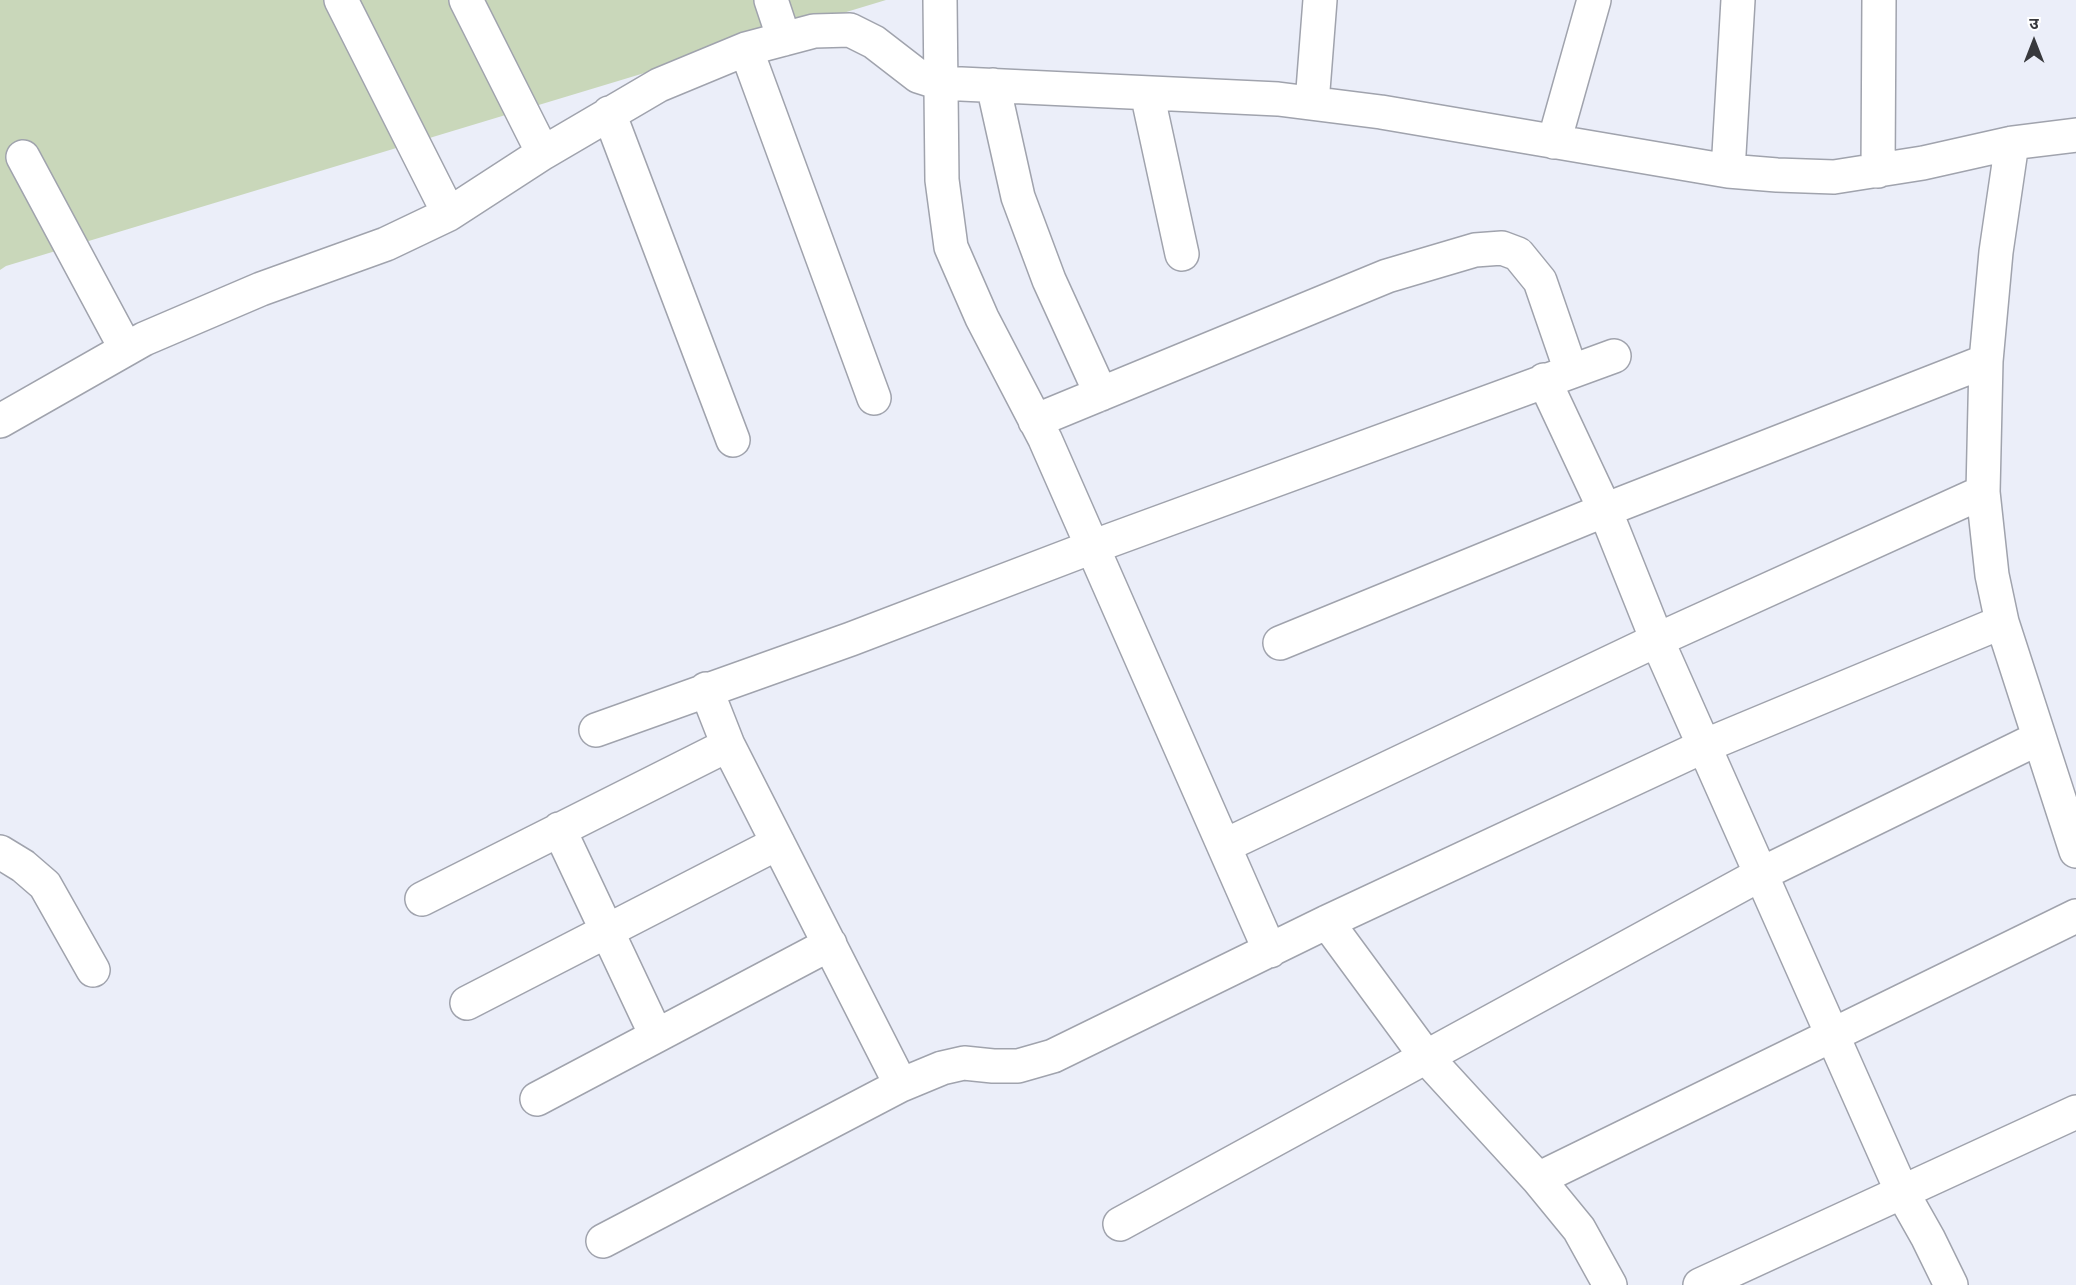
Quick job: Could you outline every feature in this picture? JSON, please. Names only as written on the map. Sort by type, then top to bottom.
[{"type":"street","points":[[342,0],[448,214]]},
{"type":"street","points":[[465,0],[543,153]]},
{"type":"street","points":[[771,0],[784,39]]},
{"type":"street","points":[[940,0],[942,180],[951,247],[982,318],[1035,421],[1270,951]]},
{"type":"street","points":[[1312,104],[1320,0]]},
{"type":"street","points":[[1554,142],[1594,0]]},
{"type":"street","points":[[1728,171],[1738,0]]},
{"type":"street","points":[[1878,171],[1880,0]]},
{"type":"street","points":[[0,420],[144,339],[261,288],[386,244],[448,214],[543,153],[660,85],[746,49],[814,31],[850,30],[874,42],[918,76],[940,83],[1278,99],[1381,112],[1728,171],[1777,176],[1834,177],[1878,171],[2012,143],[2076,135]]},
{"type":"street","points":[[746,49],[874,398]]},
{"type":"street","points":[[993,85],[1018,197],[1049,280],[1101,394]]},
{"type":"street","points":[[1147,93],[1182,254]]},
{"type":"street","points":[[609,113],[733,440]]},
{"type":"street","points":[[2012,143],[1996,252],[1986,361],[1983,492],[1992,575],[2002,621],[2076,851]]},
{"type":"street","points":[[23,157],[126,350]]},
{"type":"street","points":[[1035,421],[1387,276],[1475,250],[1502,248],[1518,254],[1540,281],[1558,375],[1605,510],[1657,640],[1902,1192],[1951,1285]]},
{"type":"street","points":[[596,730],[851,639],[1092,547],[1614,356]]},
{"type":"street","points":[[1280,643],[1605,510],[1986,361]]},
{"type":"street","points":[[1224,846],[1657,640],[1983,492]]},
{"type":"street","points":[[603,1241],[901,1085],[942,1068],[964,1063],[1018,1066],[1053,1056],[1327,922],[1704,746],[2002,621]]},
{"type":"street","points":[[706,689],[728,744],[901,1085]]},
{"type":"street","points":[[1120,1224],[1761,874],[2039,738]]},
{"type":"street","points":[[422,898],[728,744]]},
{"type":"street","points":[[558,829],[656,1035]]},
{"type":"street","points":[[467,1003],[778,843]]},
{"type":"street","points":[[0,852],[23,866],[45,885],[93,970]]},
{"type":"street","points":[[1538,1179],[2076,916]]},
{"type":"street","points":[[1327,922],[1427,1058],[1538,1179],[1579,1229],[1601,1282]]},
{"type":"street","points":[[537,1099],[830,944]]},
{"type":"street","points":[[1700,1285],[2076,1112]]},
{"type":"green space","points":[[0,0],[886,0],[6,266],[0,270]]}]
